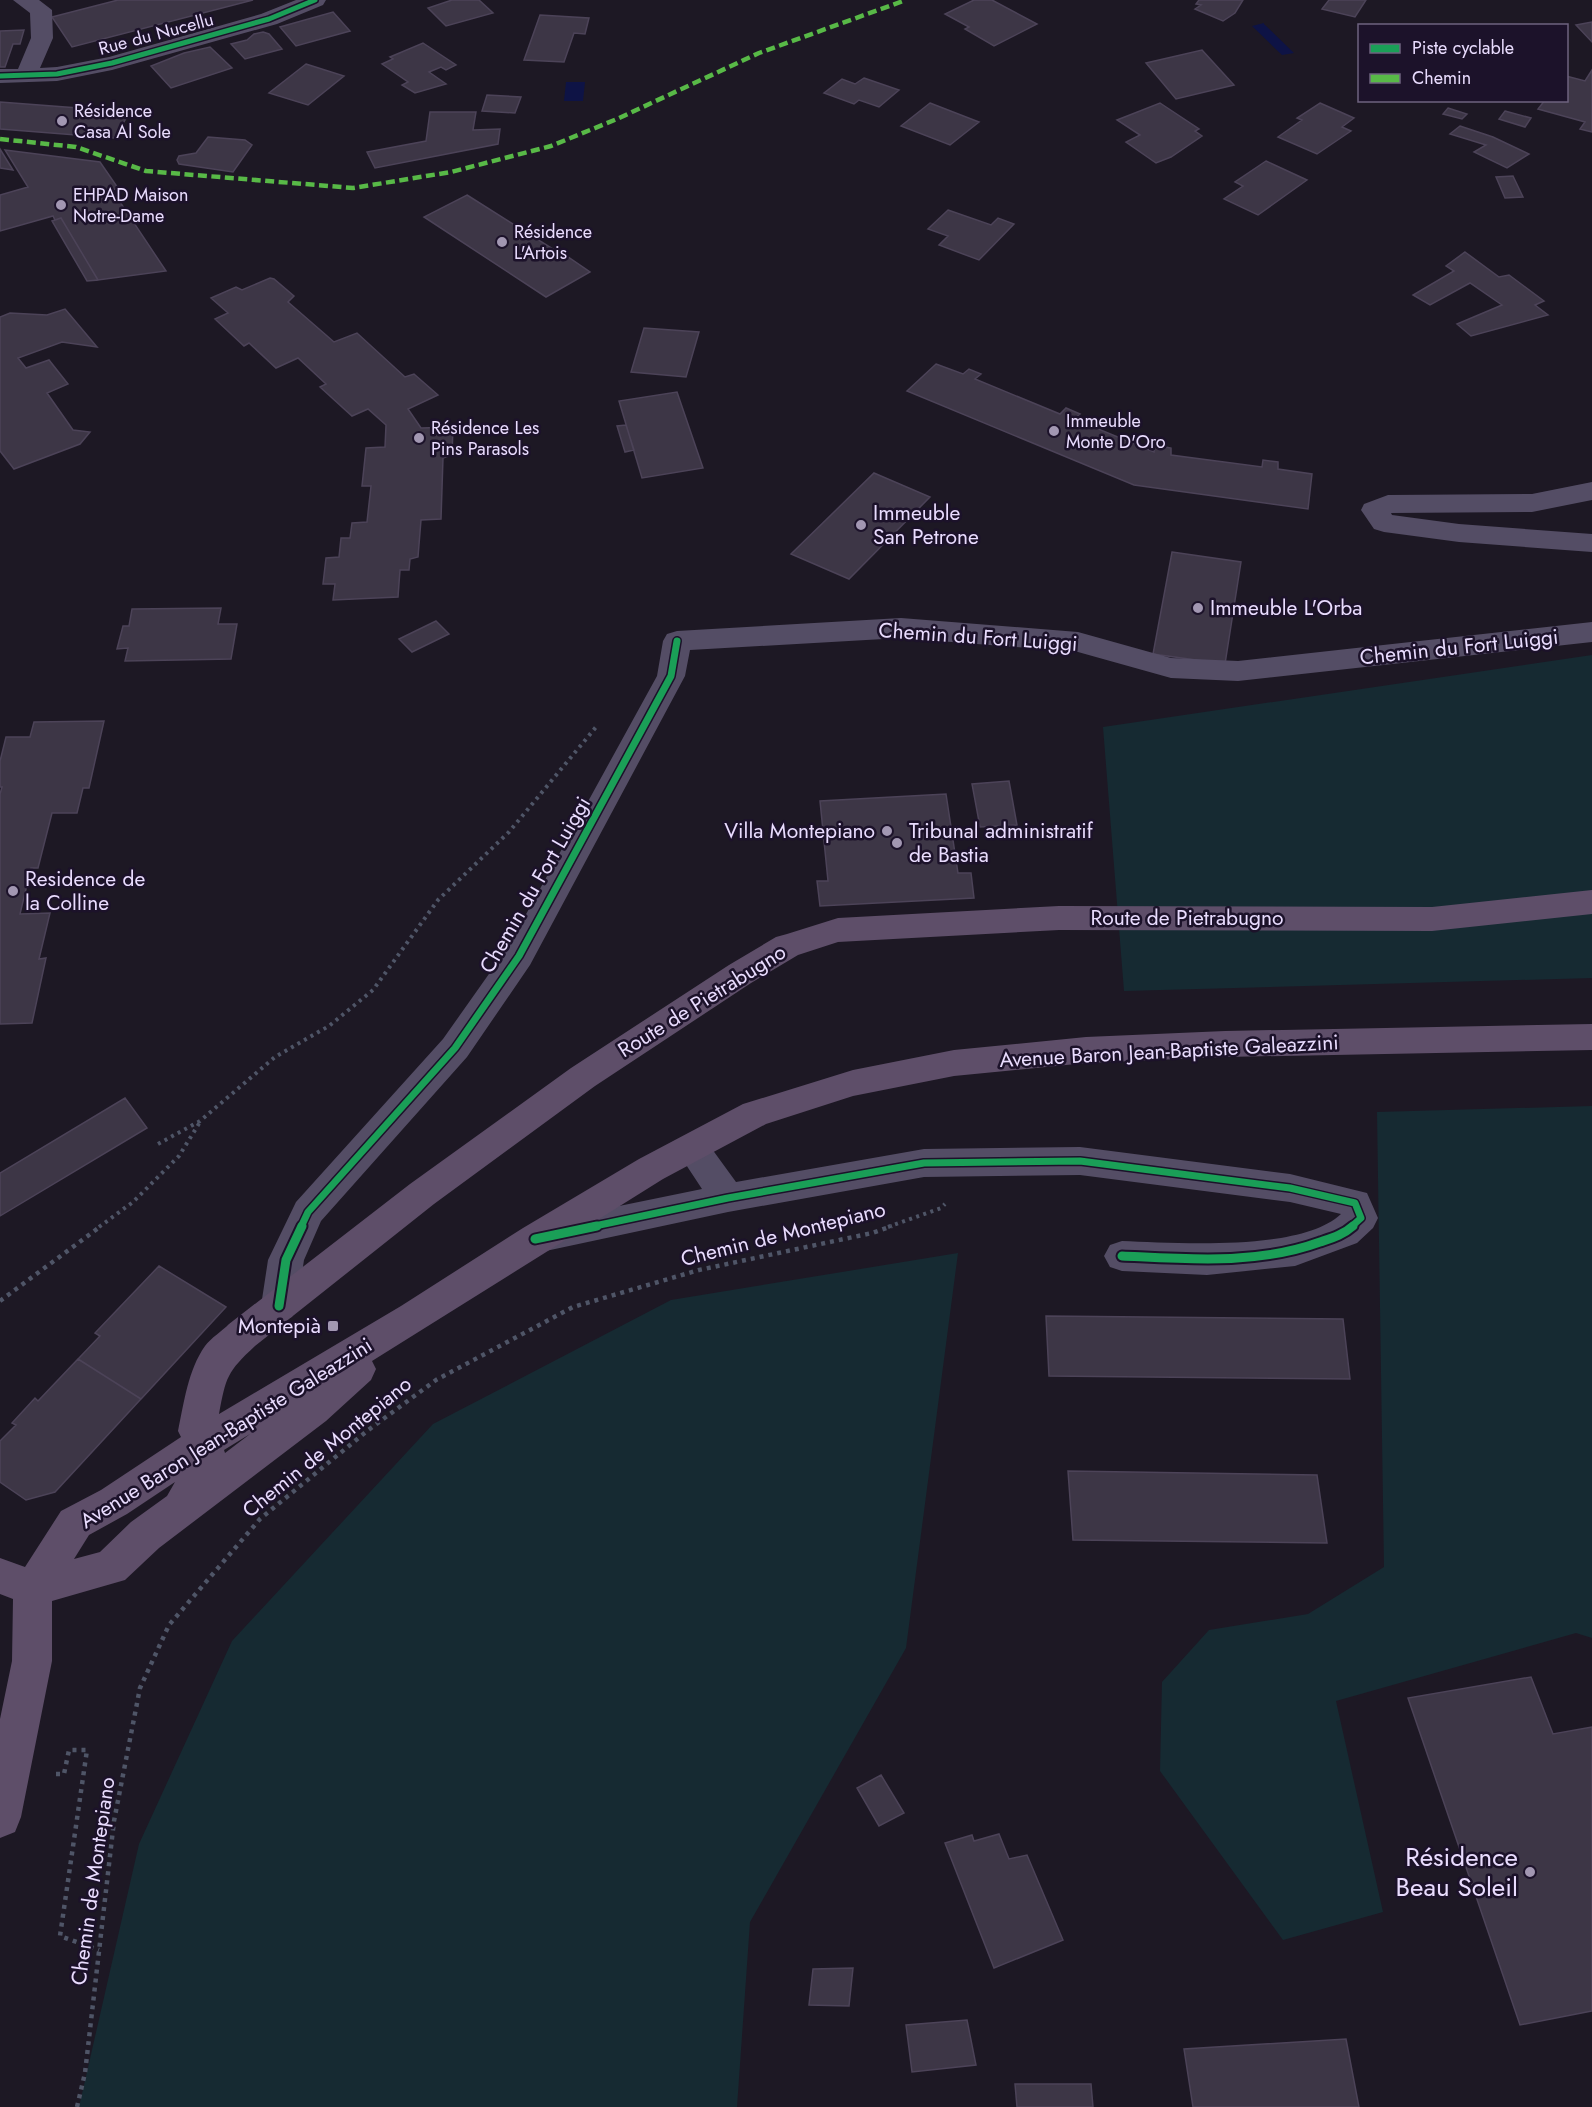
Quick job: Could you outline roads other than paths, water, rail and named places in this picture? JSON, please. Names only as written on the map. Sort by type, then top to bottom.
[{"type":"main road","name":"Route de Pietrabugno","points":[[180,1509],[209,1459],[197,1431],[203,1397],[218,1357],[422,1194],[583,1077],[740,974],[787,946],[838,930],[1059,918],[1432,919],[1592,902]]},
{"type":"main road","name":"Avenue Baron Jean-Baptiste Galeazzini","points":[[17,1582],[75,1523],[114,1502],[201,1444],[414,1317],[535,1239],[651,1169],[755,1114],[852,1083],[954,1063],[1086,1050],[1225,1044],[1592,1037]]},
{"type":"main road","name":"Avenue Baron Jean-Baptiste Galeazzini","points":[[17,1582],[111,1567],[145,1535],[313,1409],[414,1317]]},
{"type":"main road","points":[[0,1817],[32,1662],[17,1582]]},
{"type":"street","points":[[0,1],[9,0]]},
{"type":"street","points":[[24,0],[41,10],[42,38],[26,75]]},
{"type":"street","name":"Rue du Nucellu","points":[[0,76],[57,74],[112,63],[269,19],[315,0]]},
{"type":"street","points":[[1592,491],[1532,503],[1388,504],[1374,510],[1384,523],[1459,533],[1592,543]]},
{"type":"street","name":"Chemin du Fort Luiggi","points":[[279,1306],[286,1260],[308,1212],[455,1048],[519,956],[671,676],[677,641],[901,628],[1078,642],[1172,668],[1238,672],[1592,632]]},
{"type":"street","points":[[692,1148],[728,1198]]},
{"type":"street","points":[[535,1239],[728,1198],[924,1164],[989,1162],[1080,1161],[1290,1188],[1355,1203],[1361,1218],[1345,1233],[1295,1251],[1207,1260],[1122,1256]]},
{"type":"place","name":"Résidence Casa Al Sole","points":[[62,121]]},
{"type":"place","name":"EHPAD Maison Notre-Dame","points":[[61,205]]},
{"type":"place","name":"Résidence L'Artois","points":[[502,242]]},
{"type":"place","name":"Immeuble Monte D'Oro","points":[[1054,431]]},
{"type":"place","name":"Résidence Les Pins Parasols","points":[[419,438]]},
{"type":"place","name":"Immeuble San Petrone","points":[[861,525]]},
{"type":"place","name":"Immeuble L'Orba","points":[[1198,608]]},
{"type":"place","name":"Villa Montepiano","points":[[887,831]]},
{"type":"place","name":"Tribunal administratif de Bastia","points":[[897,843]]},
{"type":"place","name":"Residence de la Colline","points":[[13,891]]},
{"type":"place","name":"Montepià","points":[[333,1326]]},
{"type":"place","name":"Résidence Beau Soleil","points":[[1530,1872]]}]
